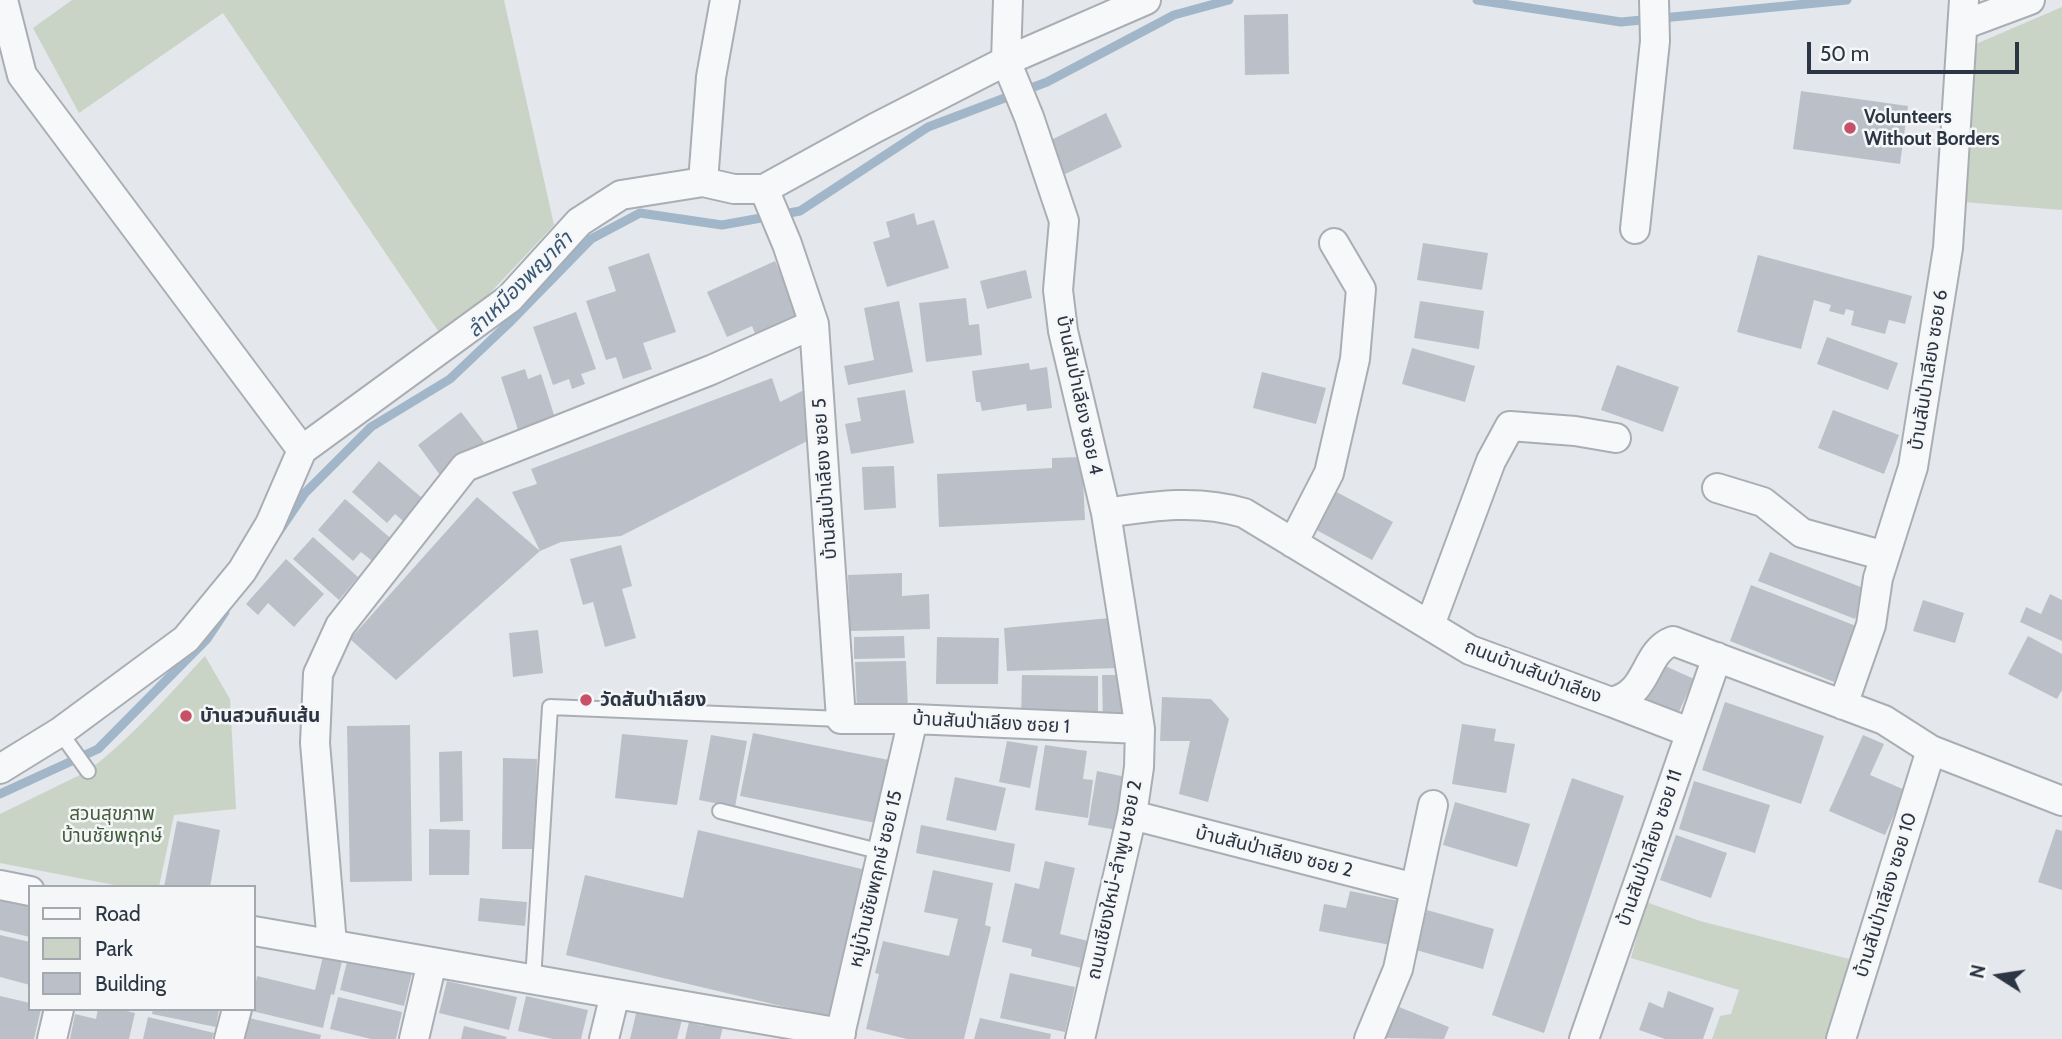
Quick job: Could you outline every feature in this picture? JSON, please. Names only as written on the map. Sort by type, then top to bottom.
[{"type":"street","points":[[3,0],[11,79],[302,450]]},
{"type":"street","points":[[703,182],[711,78],[725,0]]},
{"type":"street","points":[[1008,0],[1009,69]]},
{"type":"street","points":[[0,769],[60,732],[186,639],[242,571],[270,524],[302,450],[509,299],[579,222],[621,195],[703,182],[770,201],[875,128],[1009,69],[1146,0]]},
{"type":"street","points":[[1963,11],[2030,0]]},
{"type":"street","points":[[1635,229],[1655,41],[1654,3]]},
{"type":"street","name":"บ้านสันป่าเลียง ซอย 6","points":[[1843,705],[1871,625],[1878,578],[1913,467],[1948,248],[1963,11]]},
{"type":"street","name":"บ้านสันป่าเลียง ซอย 4","points":[[1009,69],[1029,117],[1064,221],[1058,290],[1063,331],[1106,513]]},
{"type":"street","name":"บ้านสันป่าเลียง ซอย 5","points":[[770,201],[814,324],[841,719]]},
{"type":"street","points":[[1293,543],[1329,473],[1355,359],[1361,289],[1334,243]]},
{"type":"street","points":[[332,944],[315,743],[318,674],[340,626],[465,467],[711,370],[814,324]]},
{"type":"street","points":[[1430,625],[1491,461],[1510,426],[1574,431],[1616,438]]},
{"type":"street","points":[[1717,488],[1763,502],[1802,533],[1885,556]]},
{"type":"street","name":"ถนนบ้านสันป่าเลียง","points":[[1106,513],[1172,504],[1220,506],[1244,513],[1470,650],[1611,702],[1634,693],[1652,662],[1667,643],[1673,641],[1884,720],[1931,750],[2062,801]]},
{"type":"street","name":"ถนนเชียงใหม่-ลำพูน ซอย 2","points":[[1080,1039],[1132,815],[1139,767],[1140,729],[1106,513]]},
{"type":"street","name":"บ้านสันป่าเลียง ซอย 11","points":[[1584,1039],[1717,657]]},
{"type":"street","points":[[1611,702],[1689,732]]},
{"type":"street","name":"บ้านสันป่าเลียง ซอย 1","points":[[841,719],[913,719],[1140,729]]},
{"type":"street","name":"หมู่บ้านชัยพฤกษ์ ซอย 15","points":[[840,1036],[913,719]]},
{"type":"street","name":"บ้านสันป่าเลียง ซอย 10","points":[[1840,1039],[1931,750]]},
{"type":"street","points":[[1369,1039],[1398,969],[1433,805]]},
{"type":"street","name":"บ้านสันป่าเลียง ซอย 2","points":[[1132,815],[1415,888]]},
{"type":"street","points":[[0,886],[28,891]]},
{"type":"street","points":[[256,933],[332,944],[840,1036]]},
{"type":"street","points":[[414,1039],[432,962]]},
{"type":"street","points":[[604,1039],[615,994]]},
{"type":"street","points":[[51,1039],[58,1011]]},
{"type":"street","points":[[229,1039],[236,1011]]},
{"type":"lane","points":[[533,980],[550,707],[841,719]]},
{"type":"lane","points":[[60,732],[88,771]]},
{"type":"lane","points":[[720,811],[882,852]]},
{"type":"green space","points":[[72,0],[504,0],[554,225],[445,341],[223,13],[79,113],[33,28]]},
{"type":"green space","points":[[2062,7],[2062,210],[1963,202],[1976,44]]},
{"type":"green space","name":"สวนสุขภาพ บ้านชัยพฤกษ์","points":[[205,656],[230,699],[236,809],[174,815],[159,885],[115,885],[0,863],[0,814],[88,771],[134,731]]},
{"type":"green space","points":[[1646,902],[1700,921],[1853,960],[1827,1039],[1712,1039],[1720,1016],[1731,1014],[1739,990],[1631,958]]},
{"type":"building","points":[[1288,14],[1289,74],[1245,75],[1244,15]]},
{"type":"building","name":"Volunteers Without Borders","points":[[1801,91],[1908,106],[1900,164],[1793,149]]},
{"type":"building","points":[[1106,113],[1122,147],[1063,175],[1047,142]]},
{"type":"building","points":[[914,213],[917,225],[934,220],[949,268],[887,287],[873,242],[890,237],[886,222]]},
{"type":"building","points":[[1423,243],[1488,253],[1482,290],[1417,280]]},
{"type":"building","points":[[649,253],[676,332],[643,343],[652,369],[623,379],[616,357],[606,360],[586,301],[616,291],[608,267]]},
{"type":"building","points":[[1758,255],[1912,296],[1905,324],[1889,320],[1885,334],[1851,325],[1854,311],[1846,309],[1844,315],[1829,311],[1831,305],[1814,300],[1801,349],[1737,332]]},
{"type":"building","points":[[775,261],[803,324],[759,343],[752,326],[727,337],[707,292]]},
{"type":"building","points":[[1026,270],[1032,298],[987,309],[980,281]]},
{"type":"building","points":[[966,298],[969,325],[979,324],[982,355],[926,362],[919,303]]},
{"type":"building","points":[[899,301],[913,372],[848,385],[844,366],[874,360],[864,308]]},
{"type":"building","points":[[1420,301],[1484,311],[1479,349],[1414,338]]},
{"type":"building","points":[[576,312],[596,369],[581,374],[585,384],[572,389],[569,379],[553,385],[533,327]]},
{"type":"building","points":[[1827,337],[1898,363],[1888,390],[1817,364]]},
{"type":"building","points":[[1412,348],[1475,366],[1465,402],[1402,384]]},
{"type":"building","points":[[1029,363],[1030,370],[1047,367],[1052,408],[1027,411],[1026,404],[982,411],[980,402],[976,402],[972,371]]},
{"type":"building","points":[[1617,365],[1679,387],[1663,432],[1601,410]]},
{"type":"building","points":[[525,369],[528,379],[541,374],[555,418],[518,430],[501,377]]},
{"type":"building","points":[[1262,372],[1326,388],[1316,424],[1253,408]]},
{"type":"building","points":[[772,378],[780,402],[810,387],[815,437],[621,536],[561,542],[540,551],[512,492],[537,484],[531,469]]},
{"type":"building","points":[[905,390],[914,443],[851,454],[845,424],[861,421],[857,398]]},
{"type":"building","points":[[1833,410],[1899,435],[1884,474],[1818,448]]},
{"type":"building","points":[[461,412],[484,442],[440,475],[418,445]]},
{"type":"building","points":[[1082,457],[1085,520],[939,527],[937,474],[1052,468],[1052,458]]},
{"type":"building","points":[[379,461],[429,504],[409,526],[395,514],[387,523],[352,492]]},
{"type":"building","points":[[894,466],[896,508],[864,510],[862,467]]},
{"type":"building","points":[[1329,488],[1393,522],[1372,560],[1309,526]]},
{"type":"building","points":[[477,497],[540,551],[396,680],[350,639]]},
{"type":"building","points":[[345,499],[395,542],[376,564],[361,552],[353,561],[318,530]]},
{"type":"building","points":[[313,537],[358,577],[339,600],[293,559]]},
{"type":"building","points":[[621,545],[632,586],[622,589],[636,638],[605,647],[593,602],[583,605],[570,559]]},
{"type":"building","points":[[1770,552],[1866,589],[1855,619],[1758,581]]},
{"type":"building","points":[[286,559],[324,594],[294,627],[268,603],[258,615],[246,604]]},
{"type":"building","points":[[902,573],[902,596],[929,594],[930,629],[850,631],[848,575]]},
{"type":"building","points":[[1751,585],[1856,626],[1834,682],[1730,641]]},
{"type":"building","points":[[2050,594],[2062,600],[2062,641],[2020,622],[2026,607],[2041,614]]},
{"type":"building","points":[[1923,600],[1964,613],[1955,643],[1913,631]]},
{"type":"building","points":[[1110,618],[1120,668],[1007,671],[1004,628]]},
{"type":"building","points":[[538,630],[543,673],[513,677],[509,633]]},
{"type":"building","points":[[904,636],[905,658],[854,659],[854,637]]},
{"type":"building","points":[[2028,636],[2062,654],[2062,690],[2057,699],[2008,674]]},
{"type":"building","points":[[937,637],[999,638],[998,684],[936,684]]},
{"type":"building","points":[[906,661],[908,710],[857,711],[855,662]]},
{"type":"building","points":[[1661,664],[1694,679],[1677,716],[1644,702]]},
{"type":"building","points":[[1022,675],[1098,676],[1098,722],[1021,720]]},
{"type":"building","points":[[1102,675],[1123,675],[1129,723],[1103,722]]},
{"type":"building","points":[[1162,697],[1211,699],[1229,719],[1208,802],[1179,794],[1190,741],[1160,741]]},
{"type":"building","points":[[1725,702],[1824,736],[1801,804],[1702,770]]},
{"type":"building","points":[[1462,724],[1496,729],[1494,741],[1515,744],[1506,793],[1452,784]]},
{"type":"building","points":[[410,725],[412,881],[350,882],[347,726]]},
{"type":"building","points":[[753,733],[894,761],[881,824],[740,796]]},
{"type":"building","points":[[622,734],[688,740],[677,805],[615,798]]},
{"type":"building","points":[[711,735],[747,741],[735,807],[699,800]]},
{"type":"building","points":[[1863,735],[1884,744],[1870,775],[1905,790],[1885,835],[1829,811]]},
{"type":"building","points":[[1007,741],[1038,746],[1030,788],[999,782]]},
{"type":"building","points":[[1045,745],[1087,751],[1083,779],[1093,780],[1088,818],[1035,810]]},
{"type":"building","points":[[462,751],[463,821],[440,822],[439,752]]},
{"type":"building","points":[[503,758],[537,759],[535,849],[502,849]]},
{"type":"building","points":[[1097,771],[1126,777],[1117,830],[1088,825]]},
{"type":"building","points":[[955,777],[1006,788],[996,831],[946,820]]},
{"type":"building","points":[[1572,778],[1624,796],[1544,1033],[1492,1015]]},
{"type":"building","points":[[1694,781],[1770,805],[1755,853],[1679,829]]},
{"type":"building","points":[[1455,802],[1530,824],[1517,867],[1443,845]]},
{"type":"building","points":[[177,821],[220,830],[210,885],[164,885]]},
{"type":"building","points":[[921,825],[1015,844],[1010,872],[916,853]]},
{"type":"building","points":[[429,829],[470,830],[469,875],[429,875]]},
{"type":"building","points":[[2056,829],[2062,831],[2062,890],[2038,882]]},
{"type":"building","points":[[698,830],[870,871],[836,1019],[566,955],[585,875],[683,898]]},
{"type":"building","points":[[1676,835],[1727,853],[1711,898],[1660,880]]},
{"type":"building","points":[[1045,861],[1075,868],[1060,934],[1092,942],[1086,969],[1031,956],[1032,949],[1002,942],[1015,883],[1039,889]]},
{"type":"building","points":[[933,870],[993,883],[985,925],[991,927],[964,1039],[907,1039],[866,1029],[879,974],[875,973],[883,941],[949,956],[958,919],[924,912]]},
{"type":"building","points":[[1350,891],[1399,901],[1390,945],[1319,931],[1324,904],[1346,908]]},
{"type":"building","points":[[0,894],[28,901],[28,937],[0,930]]},
{"type":"building","points":[[480,898],[527,902],[525,926],[478,921]]},
{"type":"building","points":[[1427,910],[1494,929],[1483,969],[1416,950]]},
{"type":"building","points":[[0,935],[28,942],[28,984],[0,977]]},
{"type":"building","points":[[324,952],[343,957],[323,1028],[252,1011],[256,1011],[257,976],[315,990]]},
{"type":"building","points":[[348,958],[412,973],[404,1006],[340,990]]},
{"type":"building","points":[[1010,973],[1075,987],[1065,1032],[1000,1018]]},
{"type":"building","points":[[447,981],[517,997],[509,1030],[439,1013]]},
{"type":"building","points":[[1668,991],[1714,1008],[1703,1039],[1665,1039],[1639,1030],[1649,1002],[1663,1008]]},
{"type":"building","points":[[0,996],[28,1003],[28,1011],[41,1011],[34,1039],[0,1039]]},
{"type":"building","points":[[526,996],[588,1010],[581,1039],[553,1039],[518,1031]]},
{"type":"building","points":[[338,997],[402,1012],[396,1039],[371,1039],[330,1029]]},
{"type":"building","points":[[639,1001],[684,1012],[677,1039],[630,1039]]},
{"type":"building","points":[[1399,1007],[1449,1027],[1444,1039],[1386,1038]]},
{"type":"building","points":[[98,1011],[135,1013],[129,1039],[70,1039],[75,1014],[96,1019]]},
{"type":"building","points":[[153,1011],[219,1011],[216,1027],[152,1014]]},
{"type":"building","points":[[706,1013],[725,1018],[720,1039],[685,1039],[689,1022],[703,1026]]},
{"type":"building","points":[[148,1017],[214,1033],[212,1039],[143,1039]]},
{"type":"building","points":[[249,1018],[321,1035],[320,1039],[244,1039]]},
{"type":"building","points":[[980,1018],[1051,1034],[1050,1039],[974,1039]]},
{"type":"building","points":[[464,1026],[507,1037],[461,1039]]},
{"type":"waterway","name":"ลำเหมืองพญาคำ","points":[[280,530],[305,493],[371,427],[450,379],[591,239],[640,213],[722,225],[800,211],[928,127],[1047,82],[1174,15],[1229,0]]},
{"type":"waterway","name":"ลำเหมืองพญาคำ","points":[[1477,0],[1621,22],[1847,0]]},
{"type":"waterway","name":"ลำเหมืองพญาคำ","points":[[0,794],[98,749],[207,639],[225,612]]},
{"type":"place","name":"Volunteers Without Borders","points":[[1850,128]]},
{"type":"place","name":"วัดสันป่าเลียง","points":[[586,700]]},
{"type":"place","name":"บัานสวนกินเส้น","points":[[186,716]]}]
